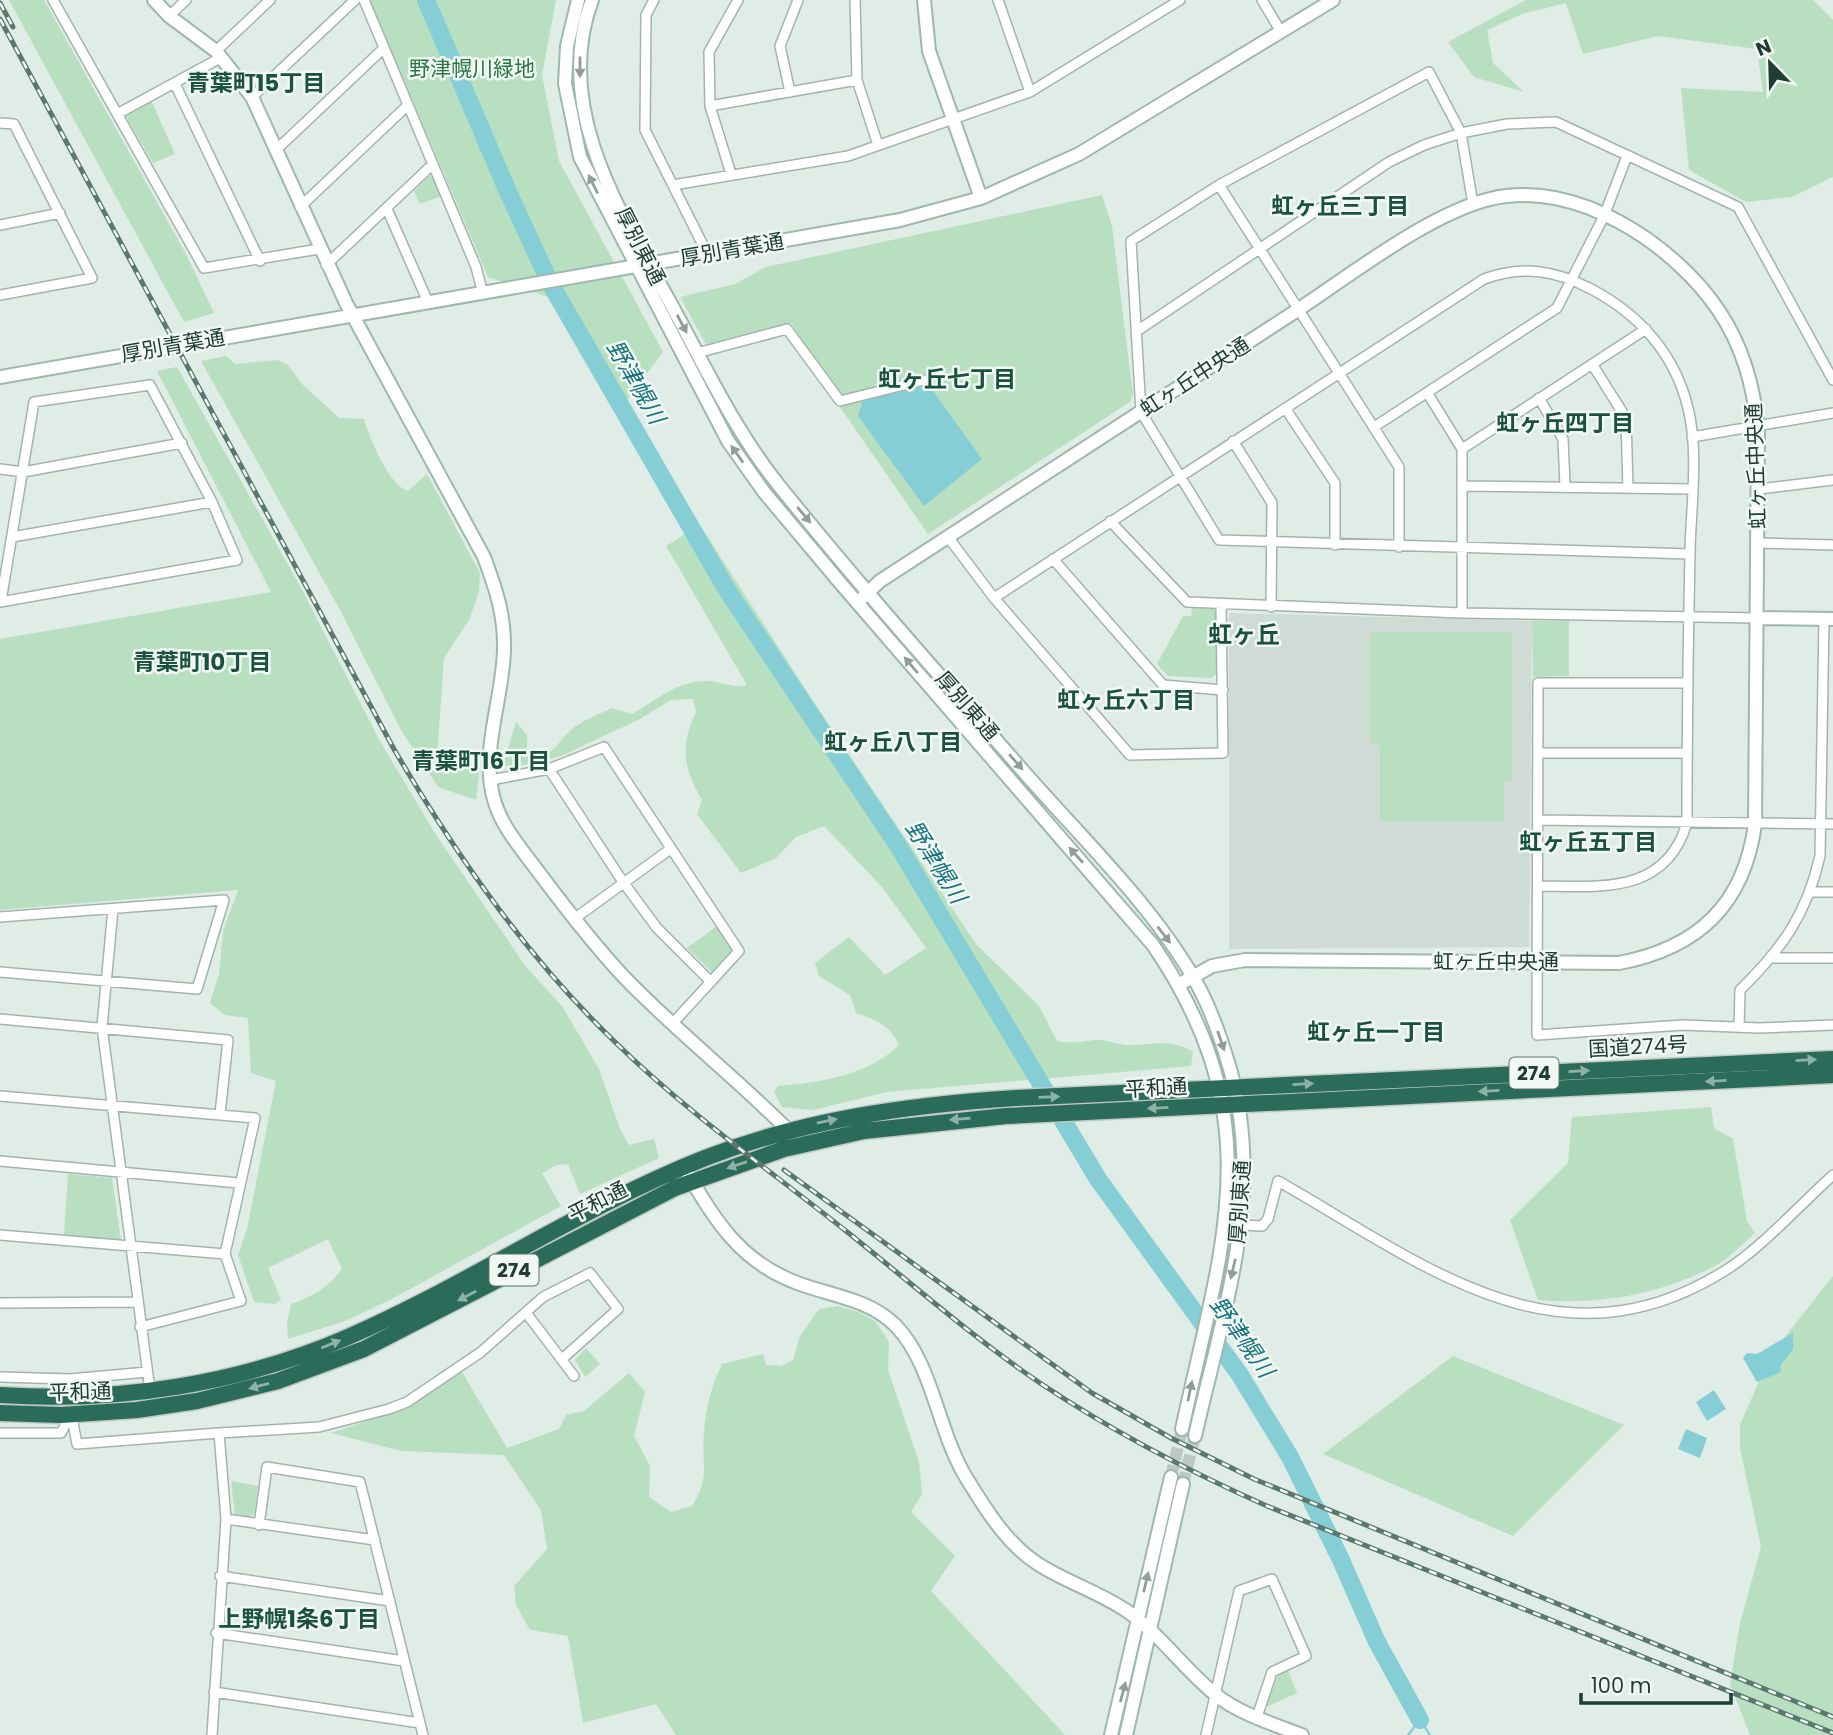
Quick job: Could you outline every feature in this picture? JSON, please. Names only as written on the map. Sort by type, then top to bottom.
[{"type":"highway","name":"国道274号","points":[[1227,1088],[1833,1059]]},
{"type":"highway","name":"国道274号","points":[[1231,1105],[1833,1075]]},
{"type":"highway","name":"平和通","points":[[0,1395],[71,1396],[150,1390],[228,1377],[293,1358],[348,1337],[602,1204],[688,1174],[789,1130],[888,1110],[1016,1098],[1227,1088]]},
{"type":"highway","name":"平和通","points":[[0,1413],[71,1414],[137,1410],[197,1401],[278,1381],[329,1363],[406,1328],[688,1174],[802,1144],[913,1124],[1028,1115],[1231,1105]]},
{"type":"street","points":[[53,0],[204,268],[260,261],[319,249]]},
{"type":"street","points":[[154,0],[169,16],[219,54],[251,97],[326,265],[484,557],[500,600],[504,652],[490,759],[491,780],[495,803],[512,836],[574,919],[624,976],[802,1144]]},
{"type":"street","points":[[169,16],[186,0]]},
{"type":"street","points":[[119,113],[175,83],[219,54],[270,0]]},
{"type":"street","points":[[251,97],[355,0]]},
{"type":"street","points":[[365,0],[433,163],[483,293]]},
{"type":"street","name":"厚別東通","points":[[578,0],[567,46],[565,84],[570,120],[580,158],[634,267],[728,441],[764,492],[996,766],[1093,873],[1153,945],[1180,984],[1227,1088]]},
{"type":"street","name":"厚別東通","points":[[592,0],[579,64],[584,122],[596,156],[649,265],[746,439],[769,473],[868,592],[1153,920],[1193,976],[1213,1020],[1246,1170],[1242,1225],[1195,1436]]},
{"type":"street","points":[[654,0],[646,15],[645,130],[708,255]]},
{"type":"street","points":[[731,174],[710,106],[709,52],[738,0]]},
{"type":"street","points":[[790,92],[780,46],[798,0]]},
{"type":"street","points":[[855,0],[858,80],[878,145]]},
{"type":"street","points":[[924,0],[929,51],[981,198]]},
{"type":"street","points":[[998,0],[1030,92]]},
{"type":"street","points":[[673,185],[848,156],[1030,92],[1180,0]]},
{"type":"street","points":[[1262,0],[1281,32]]},
{"type":"street","name":"厚別青葉通","points":[[0,377],[900,220],[981,198],[1079,154],[1333,0]]},
{"type":"street","points":[[275,151],[384,48]]},
{"type":"street","points":[[1472,204],[1461,133],[1429,72],[1219,185],[1131,241],[1141,412],[1219,540],[1271,544],[1690,554]]},
{"type":"street","points":[[710,106],[858,80]]},
{"type":"street","points":[[175,83],[260,261]]},
{"type":"street","points":[[300,207],[408,105]]},
{"type":"street","points":[[1137,331],[1389,162],[1424,145],[1461,133],[1507,124],[1556,122],[1738,207],[1833,380]]},
{"type":"street","points":[[0,124],[14,124],[92,278],[0,295]]},
{"type":"street","points":[[1374,427],[1557,308],[1604,216],[1627,156]]},
{"type":"street","points":[[326,265],[433,163]]},
{"type":"street","points":[[1219,185],[1399,467],[1399,547]]},
{"type":"street","name":"虹ヶ丘中央通","points":[[858,602],[868,592],[948,537],[1299,309],[1444,216],[1472,204],[1503,197],[1533,196],[1567,202],[1604,216],[1652,243],[1693,278],[1719,311],[1748,370],[1758,426],[1755,824],[1744,873],[1726,903],[1697,934],[1648,958],[1619,963],[1245,960],[1212,966],[1180,984]]},
{"type":"street","points":[[387,209],[428,302]]},
{"type":"street","points":[[0,225],[60,213]]},
{"type":"street","points":[[994,598],[1484,279],[1507,271],[1534,269],[1574,279],[1609,298],[1646,329],[1667,354],[1689,409],[1692,489],[1687,823],[1682,839],[1672,853],[1656,869],[1637,879],[1618,886],[1538,886]]},
{"type":"street","points":[[697,353],[787,329],[840,401],[924,380]]},
{"type":"street","points":[[1462,449],[1646,329]]},
{"type":"street","points":[[1592,364],[1626,418],[1628,488]]},
{"type":"street","points":[[150,385],[182,443],[237,560],[0,602],[33,402],[150,385]]},
{"type":"street","points":[[1428,394],[1462,449],[1462,613]]},
{"type":"street","points":[[1539,398],[1563,439],[1565,485]]},
{"type":"street","points":[[1285,408],[1335,483],[1335,545]]},
{"type":"street","points":[[1692,437],[1833,413]]},
{"type":"street","points":[[1233,442],[1272,503],[1271,607]]},
{"type":"street","points":[[0,469],[23,472],[182,443]]},
{"type":"street","points":[[1759,489],[1833,480]]},
{"type":"street","points":[[1463,486],[1565,485],[1692,489]]},
{"type":"street","points":[[12,537],[212,502]]},
{"type":"street","points":[[1110,521],[1186,602],[1462,613],[1829,619],[1820,856],[1812,892],[1774,958],[1740,990],[1739,1027]]},
{"type":"street","points":[[948,537],[994,598],[1130,755],[1223,753],[1221,604]]},
{"type":"street","points":[[1759,543],[1833,545]]},
{"type":"street","points":[[1053,559],[1163,685],[1223,690]]},
{"type":"street","points":[[1688,683],[1538,683],[1537,1035],[1683,1025],[1833,1025]]},
{"type":"street","points":[[491,780],[549,769],[604,747],[669,850],[739,951],[673,1023]]},
{"type":"street","points":[[1538,753],[1687,753]]},
{"type":"street","points":[[549,769],[623,882],[657,928],[711,982]]},
{"type":"street","points":[[1538,820],[1833,824]]},
{"type":"street","points":[[574,919],[669,850]]},
{"type":"street","points":[[1093,873],[1105,864]]},
{"type":"street","points":[[1812,892],[1833,892]]},
{"type":"street","points":[[0,917],[223,900],[197,989],[0,972]]},
{"type":"street","points":[[113,909],[102,1027],[150,1390]]},
{"type":"street","points":[[1774,958],[1833,958]]},
{"type":"street","points":[[0,1019],[228,1040],[220,1114]]},
{"type":"street","points":[[0,1096],[255,1118],[225,1254],[241,1301],[140,1327]]},
{"type":"street","name":"厚別東通","points":[[1182,1429],[1214,1290],[1229,1195],[1231,1105]]},
{"type":"street","points":[[0,1161],[239,1183]]},
{"type":"street","points":[[688,1174],[725,1234],[757,1263],[800,1284],[875,1310],[896,1326],[917,1358],[959,1466],[1003,1532],[1035,1563],[1100,1595],[1144,1624],[1215,1694],[1237,1709],[1256,1717],[1275,1730],[1302,1735]]},
{"type":"street","points":[[1242,1225],[1262,1226],[1268,1219],[1278,1181],[1477,1293],[1530,1310],[1586,1315],[1642,1307],[1693,1289],[1729,1269],[1833,1175]]},
{"type":"street","points":[[0,1235],[225,1254]]},
{"type":"street","points":[[70,1379],[71,1414],[77,1444],[319,1427],[407,1402],[481,1352],[543,1297],[590,1273],[618,1309],[562,1359]]},
{"type":"street","points":[[0,1303],[137,1302]]},
{"type":"street","points":[[527,1314],[575,1377]]},
{"type":"street","points":[[0,1377],[70,1379],[147,1372]]},
{"type":"street","points":[[0,1433],[61,1433],[71,1414]]},
{"type":"street","points":[[212,1735],[216,1633],[226,1518],[219,1433]]},
{"type":"street","points":[[259,1525],[267,1467],[360,1482],[423,1735]]},
{"type":"street","points":[[1126,1735],[1171,1477]]},
{"type":"street","points":[[1111,1735],[1183,1485]]},
{"type":"street","points":[[226,1518],[259,1525],[375,1540]]},
{"type":"street","points":[[220,1576],[390,1601]]},
{"type":"street","points":[[1206,1735],[1239,1591],[1272,1579],[1306,1656],[1272,1672],[1256,1717]]},
{"type":"street","points":[[216,1633],[404,1661]]},
{"type":"street","points":[[214,1692],[420,1723]]},
{"type":"shaded area","points":[[1229,613],[1532,621],[1529,947],[1229,949]]},
{"type":"green space","points":[[9,0],[44,0],[186,254],[214,313],[184,322]]},
{"type":"green space","name":"野津幌川緑地","points":[[370,0],[556,0],[542,75],[559,161],[663,352],[625,403],[572,305],[488,277]]},
{"type":"green space","points":[[1526,0],[1813,0],[1833,20],[1833,177],[1792,197],[1746,202],[1689,170],[1681,88],[1763,92],[1757,49],[1658,36],[1583,54],[1566,3],[1522,14],[1487,30],[1493,63],[1524,92],[1474,77],[1448,42]]},
{"type":"green space","points":[[151,100],[175,154],[153,163],[125,115]]},
{"type":"green space","points":[[429,176],[434,177],[442,196],[420,204],[414,191]]},
{"type":"green space","points":[[1102,195],[1112,226],[1133,395],[1130,402],[928,534],[826,387],[831,383],[791,323],[706,344],[680,297],[735,284],[766,267]]},
{"type":"green space","points":[[226,356],[235,364],[278,360],[288,365],[302,384],[339,418],[364,419],[381,460],[401,487],[408,491],[427,474],[480,573],[479,592],[469,620],[444,658],[437,757],[450,766],[480,767],[476,800],[438,787],[401,730],[339,608],[201,361]]},
{"type":"green space","points":[[177,367],[300,586],[381,743],[436,835],[526,967],[562,1006],[599,1069],[620,1129],[629,1145],[654,1139],[659,1158],[580,1194],[568,1164],[557,1165],[542,1173],[561,1206],[390,1300],[345,1321],[288,1339],[287,1323],[291,1304],[320,1291],[342,1269],[328,1239],[268,1268],[281,1300],[274,1304],[254,1302],[238,1255],[247,1229],[276,1081],[251,1073],[248,1018],[225,1015],[210,1003],[219,974],[223,931],[238,890],[0,910],[0,639],[271,592],[157,371]]},
{"type":"green space","points":[[700,525],[808,693],[976,944],[1039,1006],[1057,1041],[1072,1043],[1099,1040],[1125,1045],[1177,1045],[1193,1052],[1191,1066],[887,1092],[813,1110],[782,1107],[774,1092],[778,1086],[843,1076],[873,1064],[899,1045],[892,1033],[882,1024],[856,1013],[850,995],[819,976],[815,963],[849,937],[885,975],[926,948],[882,887],[824,826],[796,837],[776,858],[741,873],[697,814],[702,800],[691,777],[686,757],[688,736],[696,712],[693,699],[671,700],[640,719],[561,756],[510,768],[503,765],[516,722],[527,735],[527,749],[543,754],[553,749],[576,726],[612,708],[632,714],[675,688],[693,682],[747,685],[666,546]]},
{"type":"green space","points":[[1192,608],[1216,609],[1217,673],[1211,678],[1168,676],[1157,664],[1183,616],[1191,616]]},
{"type":"green space","points":[[1532,621],[1569,621],[1569,676],[1533,677]]},
{"type":"green space","points":[[1370,632],[1512,632],[1512,781],[1504,781],[1504,821],[1380,821],[1380,745],[1370,744]]},
{"type":"green space","points":[[717,926],[733,951],[713,973],[687,948]]},
{"type":"green space","points":[[1711,1107],[1714,1128],[1733,1139],[1747,1221],[1755,1233],[1719,1264],[1671,1285],[1606,1299],[1538,1300],[1510,1220],[1568,1163],[1572,1117]]},
{"type":"green space","points":[[68,1174],[112,1178],[121,1240],[64,1235]]},
{"type":"green space","points":[[1833,1276],[1833,1735],[1750,1735],[1730,1684],[1740,1623],[1761,1547],[1740,1448],[1740,1425],[1770,1356]]},
{"type":"green space","points":[[838,1306],[859,1312],[876,1322],[889,1342],[888,1370],[919,1462],[922,1494],[911,1512],[955,1556],[931,1591],[1065,1735],[676,1735],[656,1704],[583,1723],[568,1636],[530,1630],[516,1605],[514,1586],[547,1549],[541,1510],[504,1455],[401,1451],[331,1433],[403,1409],[462,1372],[507,1448],[559,1429],[566,1415],[584,1411],[629,1373],[645,1392],[634,1436],[650,1466],[649,1497],[671,1512],[692,1506],[698,1496],[704,1470],[706,1414],[722,1364],[763,1354],[766,1365],[781,1366],[793,1360],[800,1336],[819,1309]]},
{"type":"green space","points":[[586,1348],[600,1364],[585,1377],[575,1360]]},
{"type":"green space","points":[[1453,1356],[1624,1425],[1513,1536],[1323,1454]]},
{"type":"green space","points":[[231,1481],[258,1486],[254,1514],[249,1517],[235,1516]]},
{"type":"green space","points":[[1288,1671],[1297,1693],[1266,1707],[1278,1675]]},
{"type":"water","points":[[919,385],[924,392],[931,388],[982,459],[924,506],[858,416],[863,400]]},
{"type":"water","points":[[1793,1333],[1793,1349],[1780,1366],[1781,1372],[1757,1382],[1743,1358],[1747,1353],[1757,1354]]},
{"type":"water","points":[[1714,1390],[1726,1409],[1707,1421],[1696,1402]]},
{"type":"water","points":[[1686,1429],[1707,1438],[1700,1458],[1678,1449]]},
{"type":"waterway","name":"野津幌川","points":[[426,0],[550,283],[727,590],[899,847],[1098,1179],[1240,1375],[1290,1457],[1341,1560],[1377,1642],[1420,1720]]},
{"type":"waterway","name":"野津幌川","points":[[1408,1735],[1420,1720],[1430,1735]]},
{"type":"tunnel","points":[[1171,1477],[1182,1429]]},
{"type":"tunnel","points":[[1183,1484],[1195,1436]]},
{"type":"railway","points":[[0,3],[13,27]]},
{"type":"railway","points":[[0,19],[395,751],[443,829],[522,940],[551,975],[641,1067],[698,1116],[990,1347],[1067,1401],[1123,1434],[1208,1479],[1267,1506],[1833,1733]]},
{"type":"railway","points":[[784,1170],[1092,1393],[1171,1438],[1254,1479],[1833,1717]]},
{"type":"district","name":"青葉町15丁目","points":[[256,83]]},
{"type":"district","name":"虹ヶ丘三丁目","points":[[1340,206]]},
{"type":"district","name":"虹ヶ丘七丁目","points":[[947,379]]},
{"type":"district","name":"虹ヶ丘四丁目","points":[[1565,423]]},
{"type":"district","name":"虹ヶ丘","points":[[1244,635]]},
{"type":"district","name":"青葉町10丁目","points":[[202,662]]},
{"type":"district","name":"虹ヶ丘六丁目","points":[[1126,700]]},
{"type":"district","name":"虹ヶ丘八丁目","points":[[893,742]]},
{"type":"district","name":"青葉町16丁目","points":[[481,761]]},
{"type":"district","name":"虹ヶ丘五丁目","points":[[1588,842]]},
{"type":"district","name":"虹ヶ丘一丁目","points":[[1376,1032]]},
{"type":"district","name":"上野幌1条6丁目","points":[[299,1619]]}]
